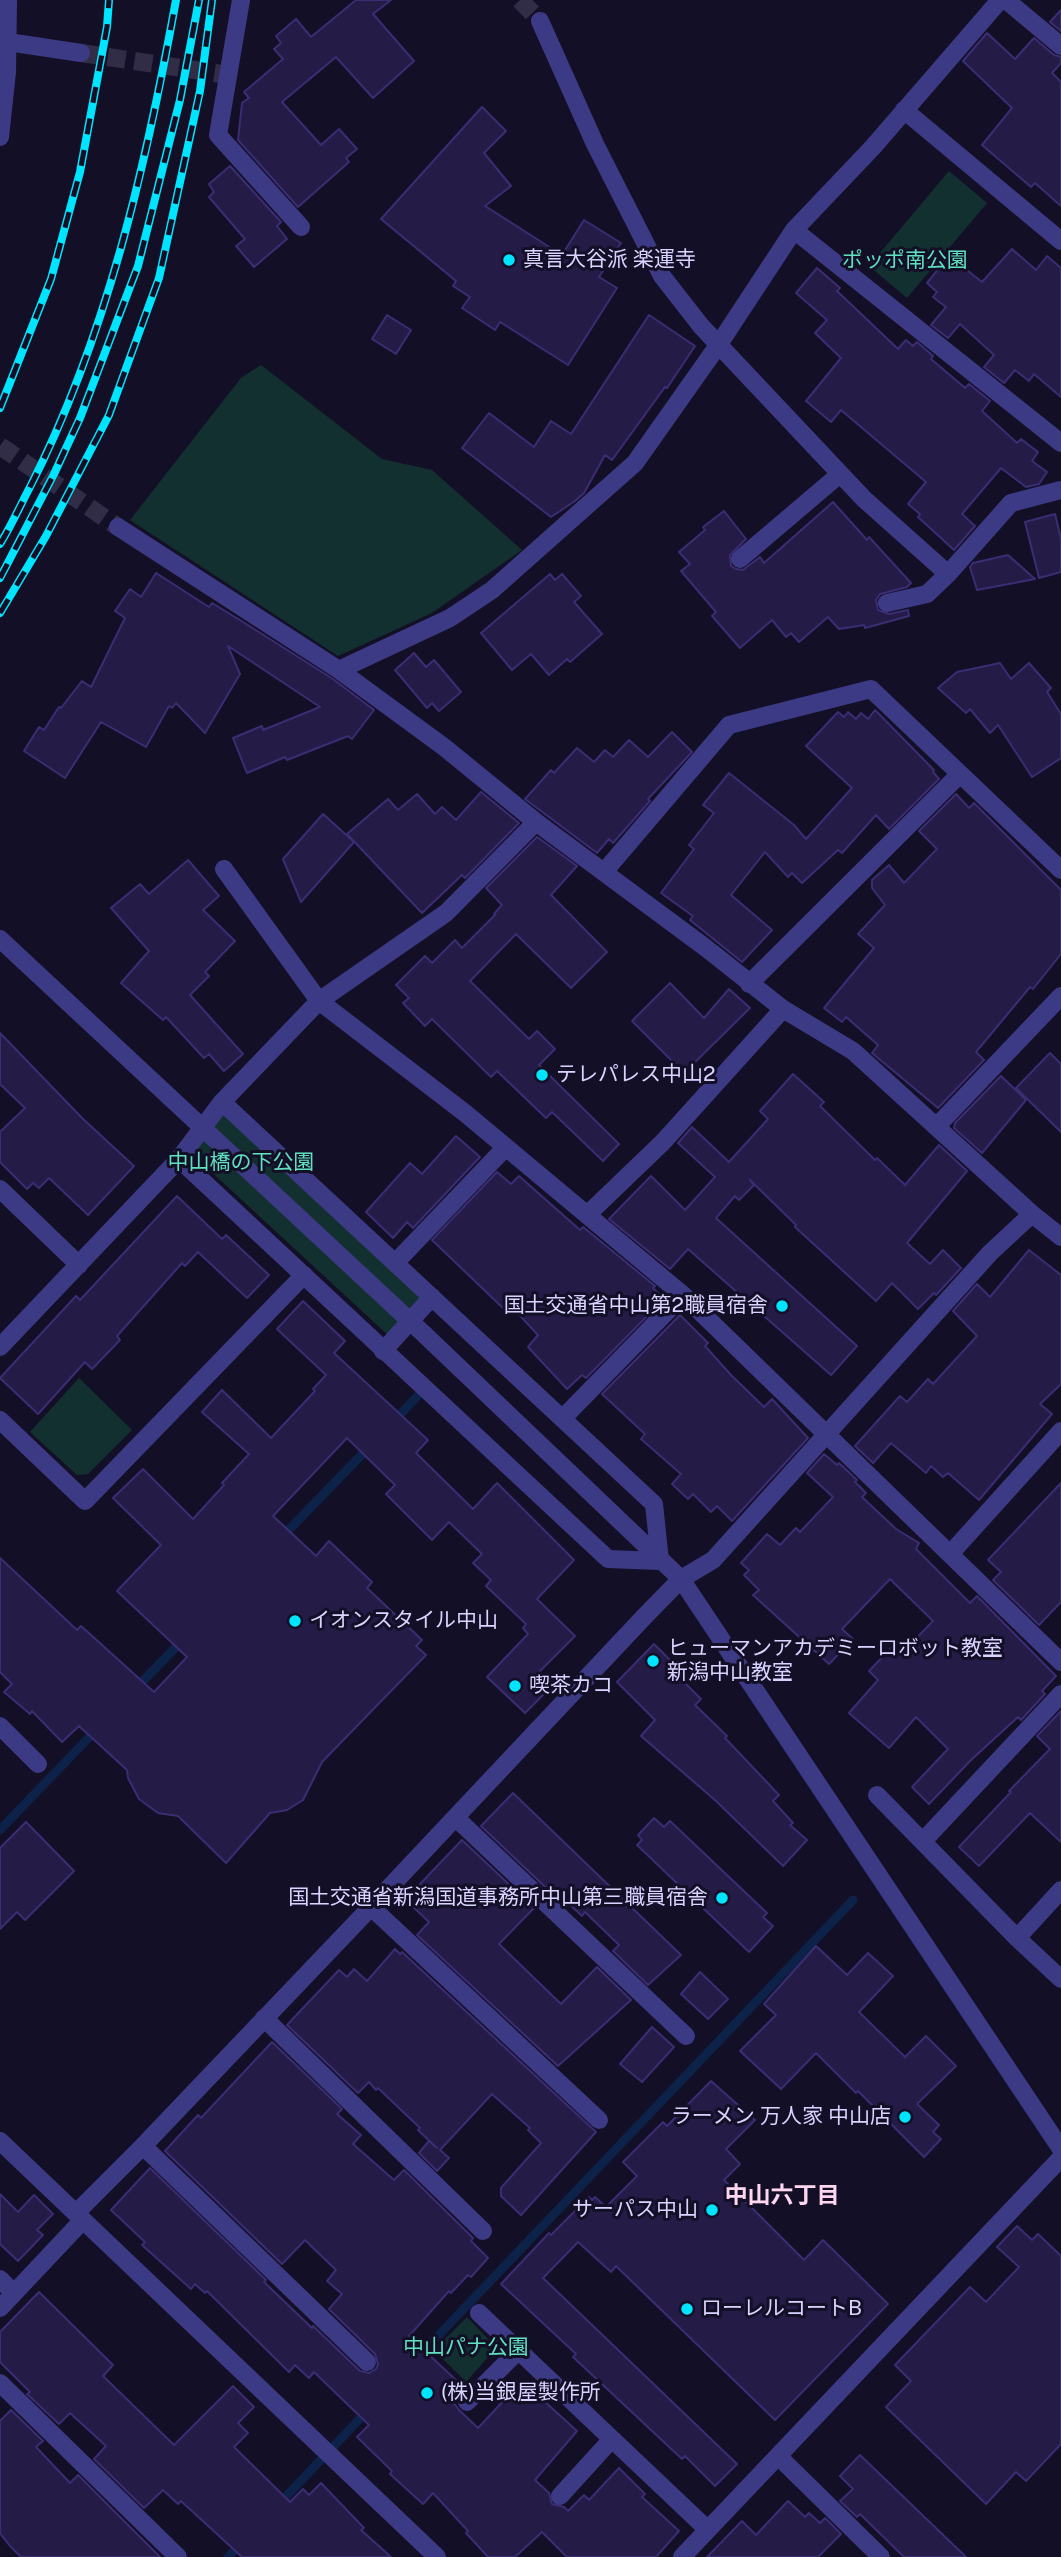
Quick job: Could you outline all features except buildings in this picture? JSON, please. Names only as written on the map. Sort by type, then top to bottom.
[{"type":"street","points":[[0,137],[7,72],[8,0]]},
{"type":"street","points":[[241,0],[218,135],[301,227]]},
{"type":"street","points":[[339,670],[450,618],[492,590],[635,463],[719,344],[794,230],[1000,0]]},
{"type":"street","points":[[1006,0],[1061,46]]},
{"type":"street","points":[[540,21],[595,144],[663,276],[701,326],[840,474],[948,575]]},
{"type":"street","points":[[8,42],[81,52]]},
{"type":"street","points":[[904,110],[1061,241]]},
{"type":"street","points":[[794,230],[1061,443]]},
{"type":"street","points":[[740,559],[840,474]]},
{"type":"street","points":[[887,603],[927,594],[948,575],[1011,503],[1061,490]]},
{"type":"street","points":[[118,527],[339,670],[443,747],[536,822],[706,948],[749,984],[783,1009],[853,1051],[1032,1213],[1059,1231]]},
{"type":"street","points":[[604,872],[729,725],[871,689],[1061,870]]},
{"type":"street","points":[[749,984],[960,774]]},
{"type":"street","points":[[0,1347],[179,1160],[222,1102],[319,1001],[446,913],[536,822]]},
{"type":"street","points":[[224,869],[319,1001],[464,1113],[683,1295],[1061,1662]]},
{"type":"street","points":[[0,939],[425,1335],[681,1579],[1061,2149]]},
{"type":"street","points":[[937,1126],[1061,996]]},
{"type":"street","points":[[587,1215],[663,1142],[783,1009]]},
{"type":"street","points":[[222,1102],[654,1504],[660,1561]]},
{"type":"street","points":[[395,1263],[505,1148]]},
{"type":"street","points":[[179,1160],[608,1559],[660,1561]]},
{"type":"street","points":[[0,1189],[79,1265]]},
{"type":"street","points":[[0,2308],[143,2146],[681,1579],[713,1560],[990,1253],[1032,1213]]},
{"type":"street","points":[[0,1420],[85,1501],[304,1275]]},
{"type":"street","points":[[563,1418],[683,1295]]},
{"type":"street","points":[[383,1350],[432,1297]]},
{"type":"street","points":[[951,1553],[1061,1431]]},
{"type":"street","points":[[923,1840],[1061,1694]]},
{"type":"street","points":[[0,1726],[38,1764]]},
{"type":"street","points":[[877,1795],[1017,1938],[1061,1979]]},
{"type":"street","points":[[456,1818],[686,2036]]},
{"type":"street","points":[[1017,1938],[1061,1890]]},
{"type":"street","points":[[371,1907],[599,2120]]},
{"type":"street","points":[[264,2018],[483,2231]]},
{"type":"street","points":[[0,2141],[437,2557]]},
{"type":"street","points":[[143,2146],[367,2362]]},
{"type":"street","points":[[687,2555],[707,2529],[779,2457],[1061,2158]]},
{"type":"street","points":[[0,2279],[14,2293]]},
{"type":"street","points":[[479,2313],[707,2529]]},
{"type":"street","points":[[467,2402],[518,2351]]},
{"type":"street","points":[[0,2383],[178,2557]]},
{"type":"street","points":[[560,2496],[611,2440]]},
{"type":"street","points":[[779,2457],[881,2557]]},
{"type":"green space","name":"ポッポ南公園","points":[[949,171],[987,203],[907,298],[869,266]]},
{"type":"green space","points":[[261,365],[382,459],[432,470],[522,550],[432,613],[338,656],[130,520],[241,378]]},
{"type":"green space","name":"中山橋の下公園","points":[[222,1110],[426,1300],[390,1337],[191,1153]]},
{"type":"green space","points":[[79,1378],[132,1430],[88,1474],[77,1475],[30,1432]]},
{"type":"green space","name":"中山パナ公園","points":[[467,2317],[491,2342],[491,2354],[466,2382],[434,2350]]},
{"type":"waterway","points":[[394,1421],[424,1389]]},
{"type":"waterway","points":[[280,1539],[370,1446]]},
{"type":"waterway","points":[[134,1690],[183,1640]]},
{"type":"waterway","points":[[0,1830],[98,1728]]},
{"type":"waterway","points":[[417,2358],[853,1900]]},
{"type":"waterway","points":[[278,2505],[369,2409]]},
{"type":"waterway","points":[[228,2557],[241,2543]]},
{"type":"tunnel","points":[[520,0],[540,21]]},
{"type":"tunnel","points":[[81,53],[228,75]]},
{"type":"tunnel","points":[[0,446],[118,527]]},
{"type":"railway","points":[[0,408],[51,279],[80,172],[107,27],[109,0]]},
{"type":"railway","points":[[0,544],[57,430],[102,310],[137,187],[176,0]]},
{"type":"railway","points":[[0,578],[80,418],[138,266],[180,100],[199,0]]},
{"type":"railway","points":[[0,613],[46,536],[109,415],[159,278],[200,91],[212,0]]},
{"type":"place","name":"真言大谷派 楽運寺","points":[[509,260]]},
{"type":"place","name":"テレパレス中山2","points":[[542,1075]]},
{"type":"place","name":"国土交通省中山第2職員宿舎","points":[[782,1306]]},
{"type":"place","name":"イオンスタイル中山","points":[[295,1621]]},
{"type":"place","name":"ヒューマンアカデミーロボット教室 新潟中山教室","points":[[653,1661]]},
{"type":"place","name":"喫茶カコ","points":[[515,1686]]},
{"type":"place","name":"国土交通省新潟国道事務所中山第三職員宿舎","points":[[722,1898]]},
{"type":"place","name":"ラーメン 万人家 中山店","points":[[905,2117]]},
{"type":"place","name":"サーパス中山","points":[[712,2210]]},
{"type":"place","name":"ローレルコートB","points":[[687,2309]]},
{"type":"place","name":"(株)当銀屋製作所","points":[[427,2393]]},
{"type":"district","name":"中山六丁目","points":[[782,2196]]}]
